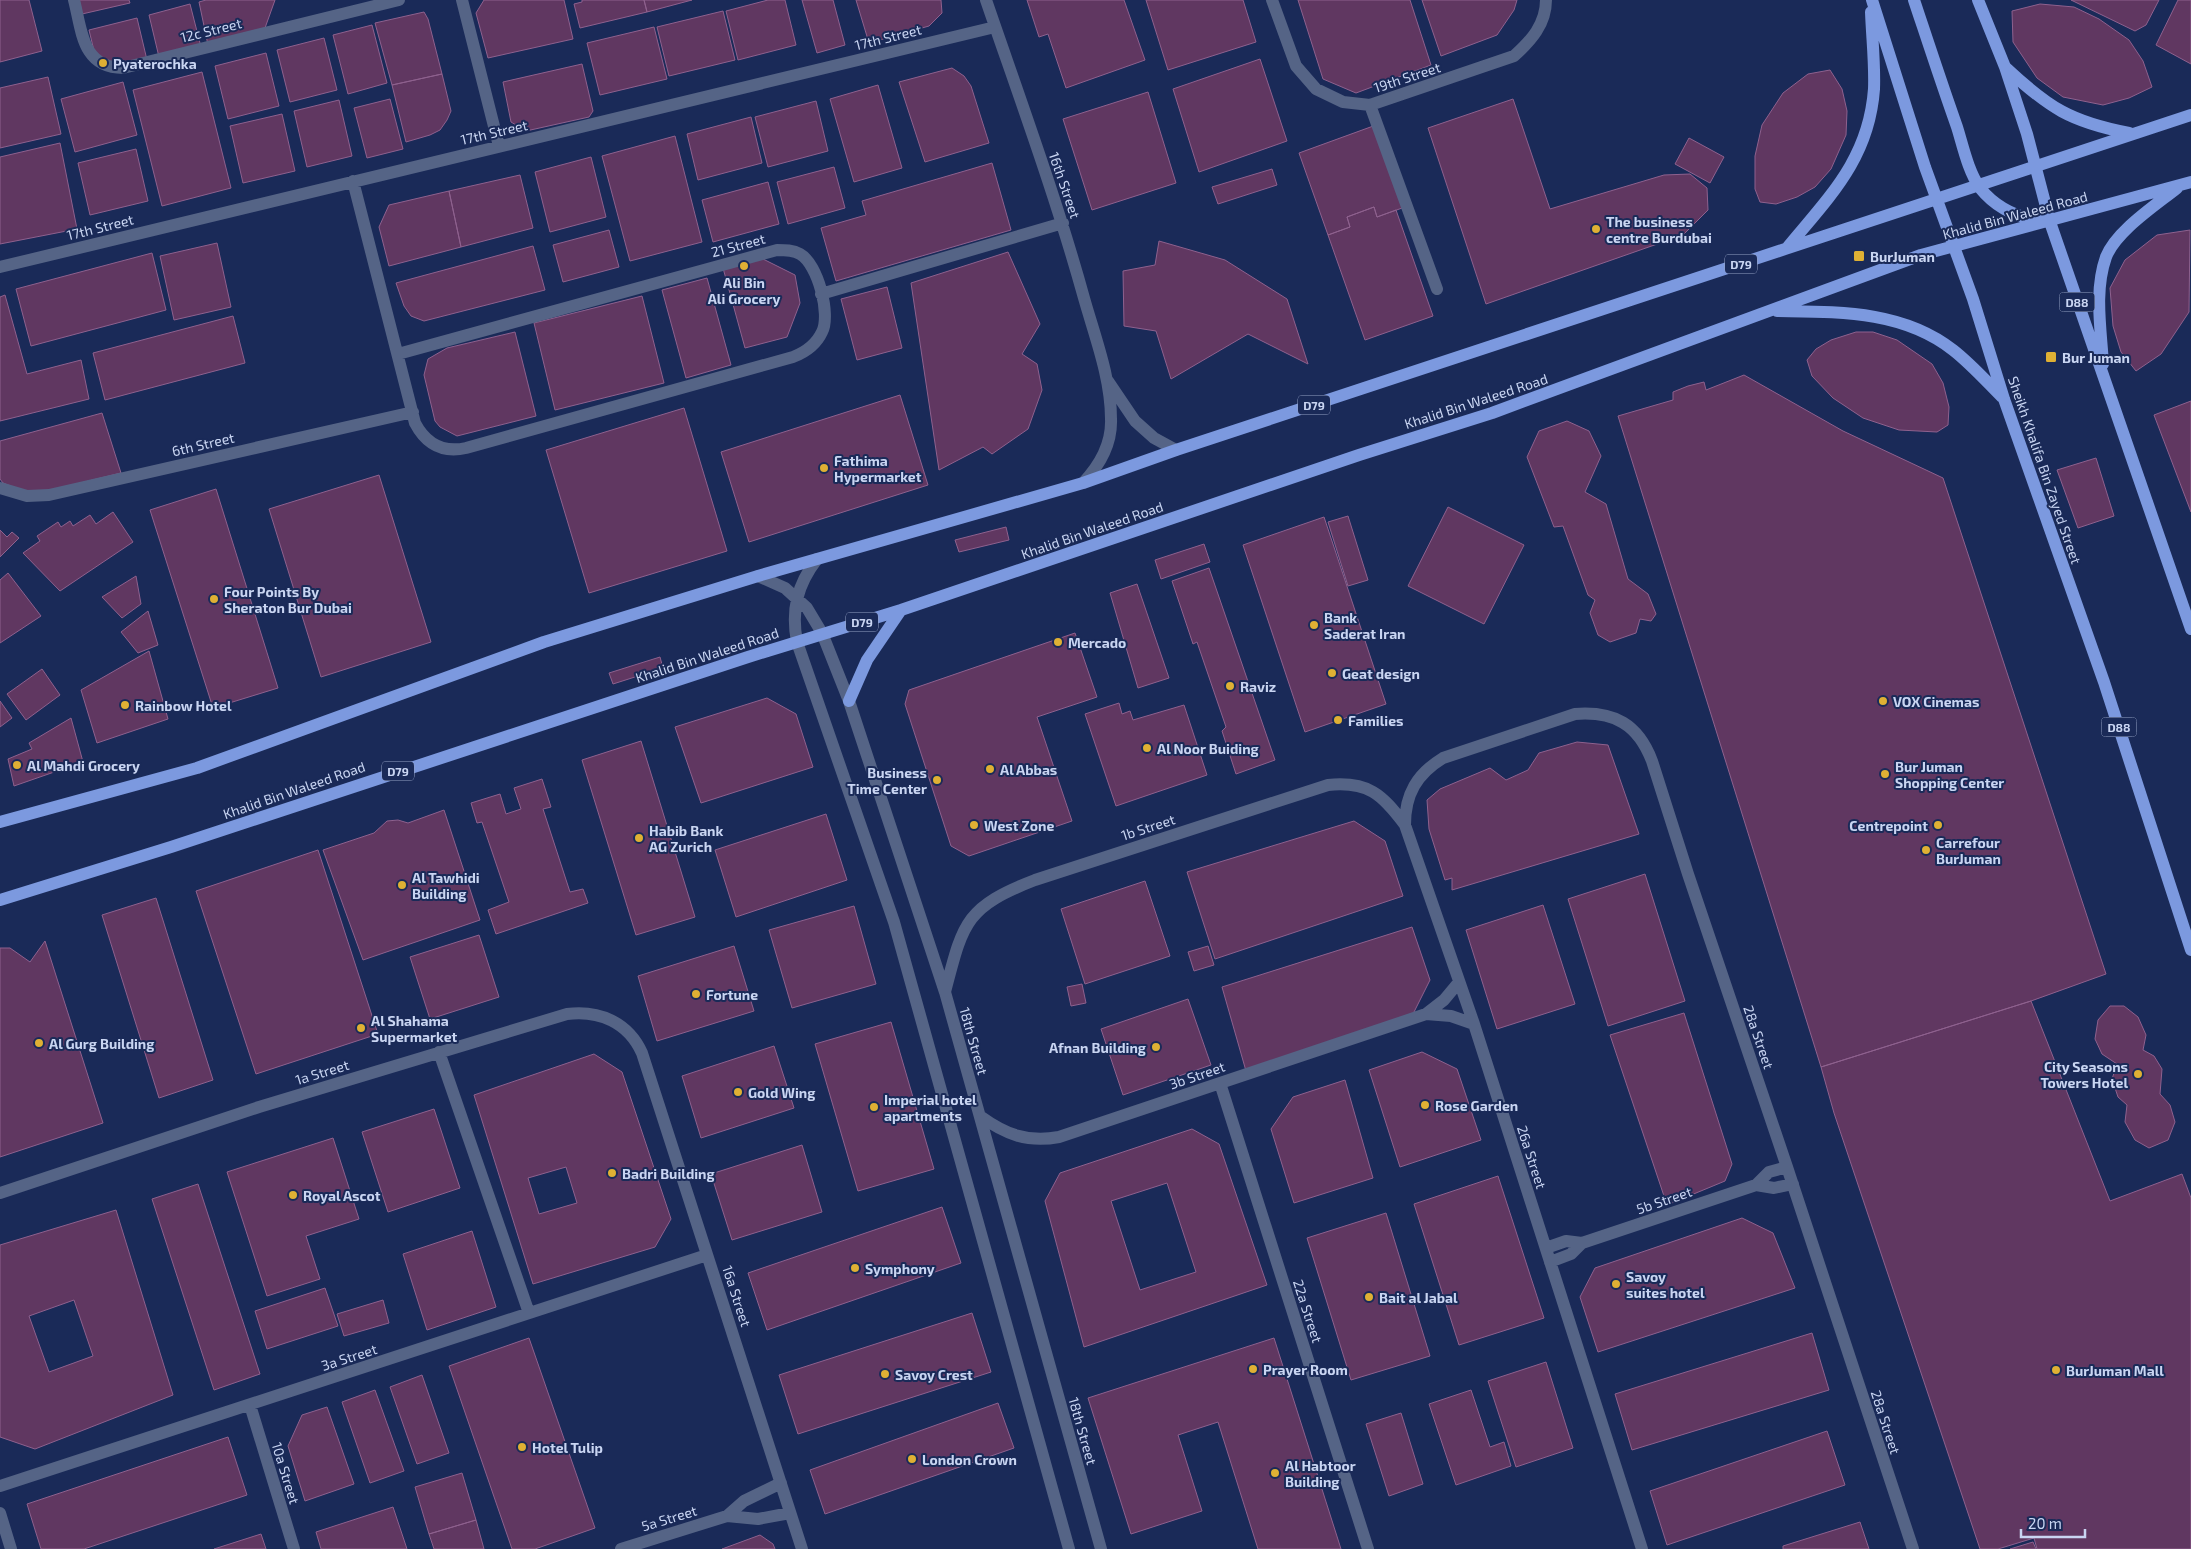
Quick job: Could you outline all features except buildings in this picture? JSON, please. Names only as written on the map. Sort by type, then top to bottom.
[{"type":"main road","name":"Sheikh Khalifa Bin Zayed Street","points":[[1871,0],[1937,199],[1973,299],[2004,400],[2104,682],[2191,950]]},
{"type":"main road","points":[[1787,248],[1839,185],[1859,153],[1868,123],[1874,88],[1871,0]]},
{"type":"main road","points":[[1914,0],[1964,148],[1979,186],[1992,200],[2008,212],[2027,219],[2050,222]]},
{"type":"main road","name":"D88","points":[[1978,0],[2005,67],[2036,166],[2050,222],[2191,629]]},
{"type":"main road","points":[[2005,67],[2044,102],[2064,114],[2100,128],[2132,133]]},
{"type":"main road","name":"D79","points":[[0,822],[197,768],[544,642],[758,576],[1083,483],[1176,450],[1546,330],[2132,133],[2191,115]]},
{"type":"main road","points":[[2104,381],[2099,302],[2100,281],[2106,256],[2133,224],[2186,183]]},
{"type":"main road","name":"Khalid Bin Waleed Road","points":[[0,900],[171,847],[822,633],[901,610],[1350,458],[1501,409],[1921,255],[2050,222],[2186,183]]},
{"type":"main road","points":[[1769,311],[1847,312],[1878,317],[1904,325],[1929,335],[1952,349],[2004,400]]},
{"type":"main road","points":[[849,701],[867,660],[901,610]]},
{"type":"street","name":"12c Street","points":[[74,0],[85,44],[99,64],[111,68],[123,68],[399,0]]},
{"type":"street","points":[[462,0],[499,146]]},
{"type":"street","name":"16th Street","points":[[986,0],[1063,223],[1108,381],[1111,418],[1110,433],[1101,460],[1083,483]]},
{"type":"street","name":"19th Street","points":[[1272,0],[1289,52],[1300,72],[1316,89],[1343,102],[1370,105],[1514,56],[1529,43],[1540,26],[1546,0]]},
{"type":"street","name":"17th Street","points":[[0,267],[995,27]]},
{"type":"street","points":[[1370,105],[1436,289]]},
{"type":"street","points":[[353,181],[413,412]]},
{"type":"street","points":[[821,294],[1063,223]]},
{"type":"street","name":"21 Street","points":[[398,354],[777,250],[789,250],[800,254],[809,261],[815,271],[821,294],[826,318],[823,332],[811,347],[793,357],[466,448],[444,449],[428,441],[420,433],[413,412]]},
{"type":"street","name":"16th Street","points":[[1108,381],[1135,421],[1154,438],[1176,450]]},
{"type":"street","name":"6th Street","points":[[0,488],[27,496],[49,495],[413,412]]},
{"type":"street","points":[[817,559],[801,584],[796,597],[794,612],[797,642],[894,922],[1069,1549]]},
{"type":"street","points":[[758,576],[785,588],[796,597],[807,608],[822,633]]},
{"type":"street","name":"18th Street","points":[[822,633],[849,701],[945,992],[1101,1549]]},
{"type":"street","name":"28a Street","points":[[1444,758],[1575,714],[1594,712],[1612,716],[1626,724],[1638,734],[1647,747],[1913,1549]]},
{"type":"street","name":"26a Street","points":[[1444,758],[1428,767],[1417,779],[1409,793],[1405,809],[1405,825],[1474,1024],[1642,1549]]},
{"type":"street","name":"1b Street","points":[[945,992],[956,948],[969,922],[989,901],[1001,893],[1035,880],[1328,785],[1348,783],[1365,787],[1380,796],[1405,825]]},
{"type":"street","name":"3b Street","points":[[980,1116],[1011,1135],[1031,1140],[1045,1140],[1074,1132],[1426,1014],[1444,1000],[1459,982]]},
{"type":"street","name":"1a Street","points":[[0,1193],[259,1107],[567,1014],[594,1014],[620,1024],[631,1034],[642,1053]]},
{"type":"street","name":"3b Street","points":[[1426,1014],[1451,1016],[1474,1024]]},
{"type":"street","points":[[439,1052],[529,1313]]},
{"type":"street","name":"16a Street","points":[[642,1053],[802,1549]]},
{"type":"street","name":"22a Street","points":[[1220,1083],[1368,1549]]},
{"type":"street","name":"5b Street","points":[[1546,1248],[1566,1241],[1582,1243],[1756,1184],[1769,1172],[1787,1167]]},
{"type":"street","name":"5b Street","points":[[1756,1184],[1774,1188],[1793,1184]]},
{"type":"street","name":"5b Street","points":[[1550,1262],[1571,1254],[1582,1243]]},
{"type":"street","name":"3a Street","points":[[0,1486],[708,1255]]},
{"type":"street","name":"10a Street","points":[[250,1405],[294,1549]]},
{"type":"street","name":"5a Street","points":[[727,1516],[744,1501],[781,1483]]},
{"type":"street","points":[[0,1513],[11,1549]]},
{"type":"street","name":"5a Street","points":[[621,1549],[727,1516],[758,1519],[790,1513]]},
{"type":"place","name":"Pyaterochka","points":[[103,63]]},
{"type":"place","name":"The business centre Burdubai","points":[[1596,229]]},
{"type":"place","name":"BurJuman","points":[[1859,256]]},
{"type":"place","name":"Ali Bin Ali Grocery","points":[[744,266]]},
{"type":"place","name":"Bur Juman","points":[[2051,357]]},
{"type":"place","name":"Fathima Hypermarket","points":[[824,468]]},
{"type":"place","name":"Four Points By Sheraton Bur Dubai","points":[[214,599]]},
{"type":"place","name":"Bank Saderat Iran","points":[[1314,625]]},
{"type":"place","name":"Mercado","points":[[1058,642]]},
{"type":"place","name":"Geat design","points":[[1332,673]]},
{"type":"place","name":"Raviz","points":[[1230,686]]},
{"type":"place","name":"VOX Cinemas","points":[[1883,701]]},
{"type":"place","name":"Rainbow Hotel","points":[[125,705]]},
{"type":"place","name":"Families","points":[[1338,720]]},
{"type":"place","name":"Al Noor Buiding","points":[[1147,748]]},
{"type":"place","name":"Al Mahdi Grocery","points":[[17,765]]},
{"type":"place","name":"Al Abbas","points":[[990,769]]},
{"type":"place","name":"Bur Juman Shopping Center","points":[[1885,774]]},
{"type":"place","name":"Business Time Center","points":[[937,780]]},
{"type":"place","name":"West Zone","points":[[974,825]]},
{"type":"place","name":"Centrepoint","points":[[1938,825]]},
{"type":"place","name":"Habib Bank AG Zurich","points":[[639,838]]},
{"type":"place","name":"Carrefour BurJuman","points":[[1926,850]]},
{"type":"place","name":"Al Tawhidi Building","points":[[402,885]]},
{"type":"place","name":"Fortune","points":[[696,994]]},
{"type":"place","name":"Al Shahama Supermarket","points":[[361,1028]]},
{"type":"place","name":"Al Gurg Building","points":[[39,1043]]},
{"type":"place","name":"Afnan Building","points":[[1156,1047]]},
{"type":"place","name":"City Seasons Towers Hotel","points":[[2138,1074]]},
{"type":"place","name":"Gold Wing","points":[[738,1092]]},
{"type":"place","name":"Rose Garden","points":[[1425,1105]]},
{"type":"place","name":"Imperial hotel apartments","points":[[874,1107]]},
{"type":"place","name":"Badri Building","points":[[612,1173]]},
{"type":"place","name":"Royal Ascot","points":[[293,1195]]},
{"type":"place","name":"Symphony","points":[[855,1268]]},
{"type":"place","name":"Savoy suites hotel","points":[[1616,1284]]},
{"type":"place","name":"Bait al Jabal","points":[[1369,1297]]},
{"type":"place","name":"Prayer Room","points":[[1253,1369]]},
{"type":"place","name":"BurJuman Mall","points":[[2056,1370]]},
{"type":"place","name":"Savoy Crest","points":[[885,1374]]},
{"type":"place","name":"Hotel Tulip","points":[[522,1447]]},
{"type":"place","name":"London Crown","points":[[912,1459]]},
{"type":"place","name":"Al Habtoor Building","points":[[1275,1473]]}]
